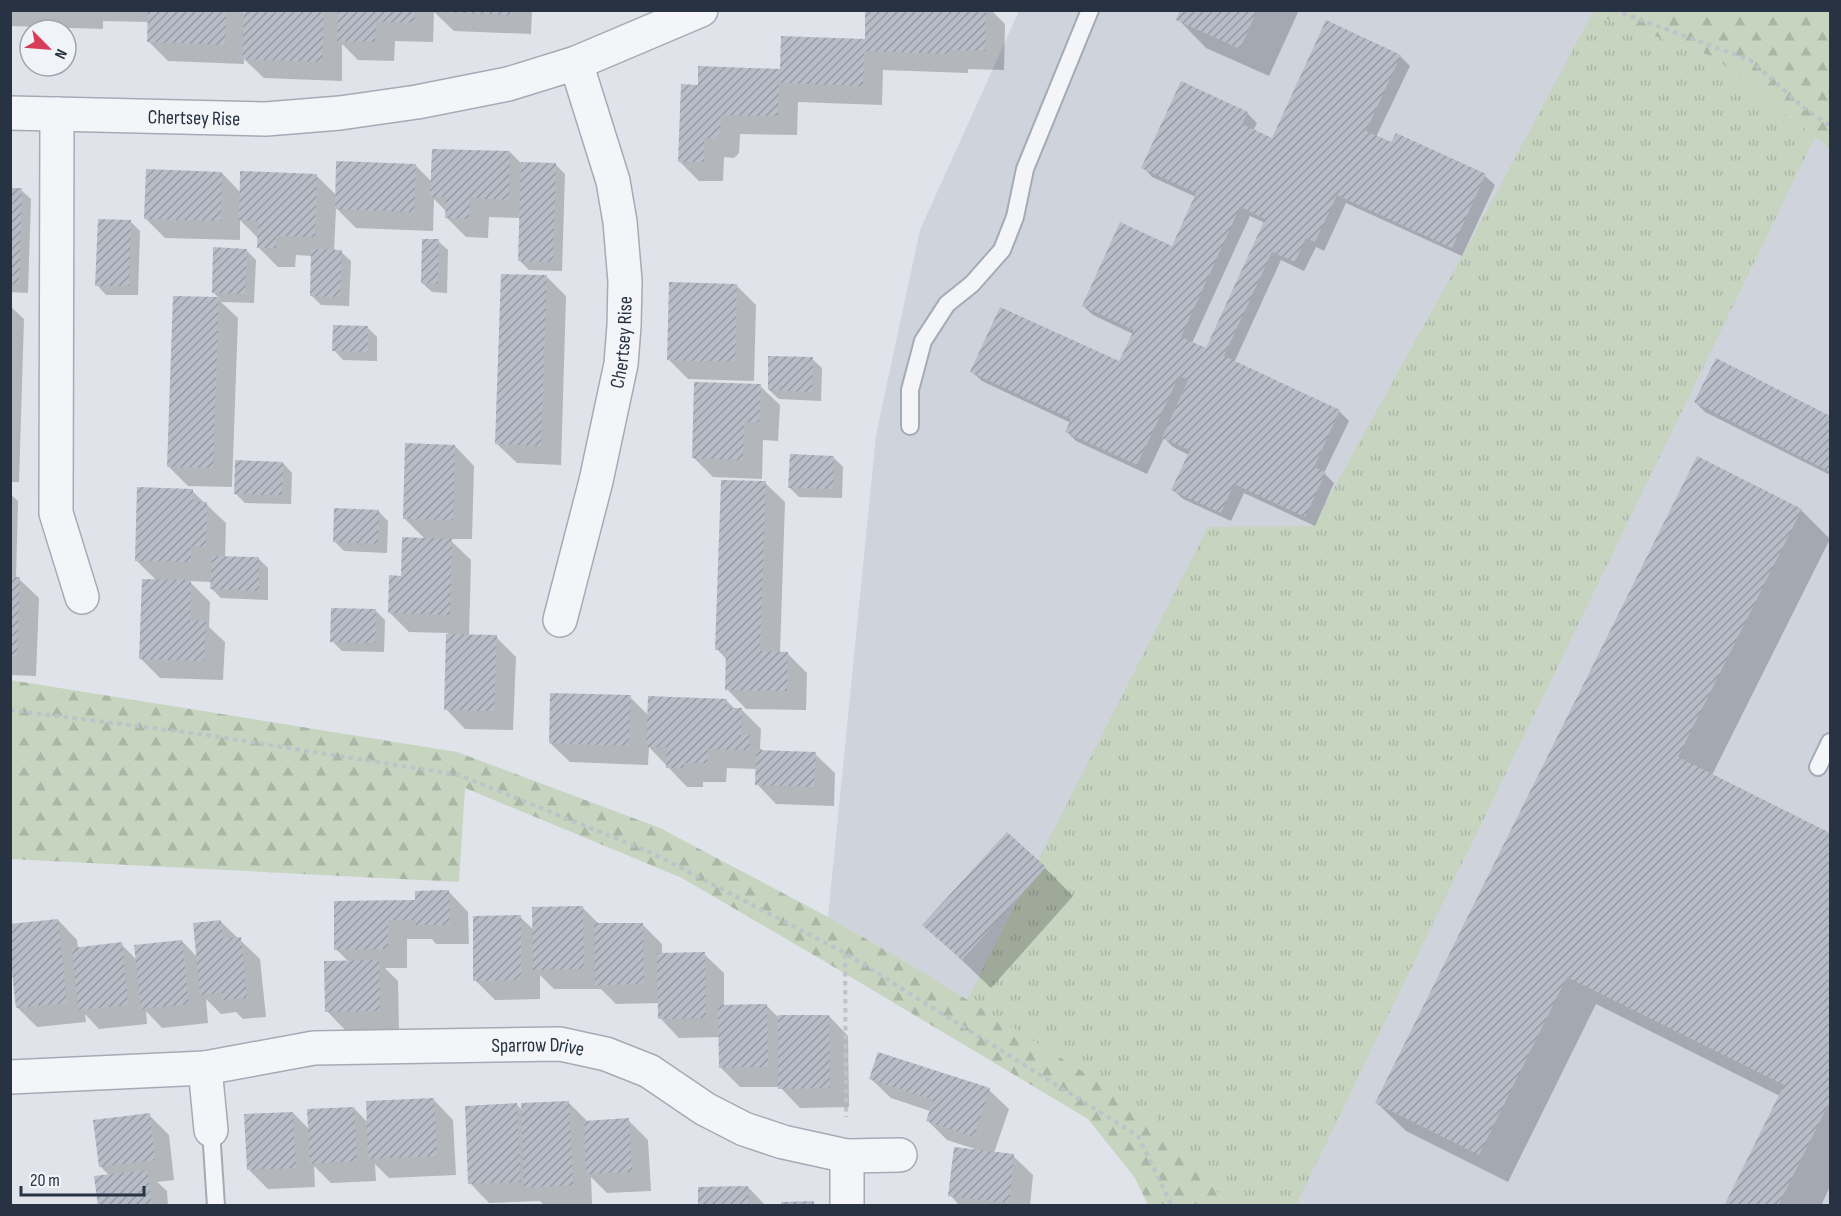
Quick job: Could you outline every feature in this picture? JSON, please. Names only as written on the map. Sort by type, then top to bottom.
[{"type":"street","name":"Chertsey Rise","points":[[10,113],[266,119],[340,113],[417,102],[508,84],[576,63],[701,10]]},
{"type":"street","name":"Chertsey Rise","points":[[560,620],[596,481],[621,364],[624,326],[624,281],[617,201],[613,181],[576,63]]},
{"type":"street","points":[[57,114],[56,513],[82,597]]},
{"type":"street","name":"Sparrow Drive","points":[[10,1077],[205,1068],[314,1048],[560,1044],[606,1054],[649,1071],[705,1109],[744,1129],[783,1142],[847,1156],[900,1155]]},
{"type":"street","points":[[205,1068],[211,1130]]},
{"type":"street","points":[[847,1156],[848,1206]]},
{"type":"lane","points":[[910,426],[910,390],[923,341],[947,303],[972,284],[1002,250],[1015,217],[1025,169],[1090,10]]},
{"type":"lane","points":[[1818,767],[1830,742]]},
{"type":"lane","points":[[211,1130],[216,1206]]},
{"type":"path","points":[[1614,10],[1750,60],[1803,107],[1830,126]]},
{"type":"path","points":[[10,710],[200,734],[459,775],[652,853],[844,953],[1138,1136],[1172,1206]]},
{"type":"path","points":[[844,953],[847,1156]]},
{"type":"shaded area","points":[[1019,11],[1587,11],[1592,15],[1714,57],[1830,149],[1830,1205],[1228,1205],[1156,1117],[913,966],[828,917],[876,435],[920,230]]},
{"type":"green space","points":[[1587,11],[1830,11],[1830,149],[1714,57]]},
{"type":"green space","points":[[1592,14],[1714,57],[1815,137],[1296,1205],[1228,1205],[1156,1117],[967,1000],[1208,527],[1313,526],[1475,233]]},
{"type":"green space","points":[[10,680],[457,752],[660,828],[828,917],[913,966],[1156,1117],[1228,1205],[1148,1205],[1135,1178],[1088,1119],[682,878],[465,788],[459,882],[11,859]]},
{"type":"building","points":[[148,10],[226,10],[225,45],[147,42]]},
{"type":"building","points":[[244,10],[324,10],[322,62],[242,59]]},
{"type":"building","points":[[338,10],[415,10],[414,23],[376,22],[375,42],[337,41]]},
{"type":"building","points":[[435,10],[512,10],[512,15],[435,12]]},
{"type":"building","points":[[865,10],[986,10],[985,51],[949,50],[949,54],[864,51],[863,86],[779,83],[778,116],[721,115],[720,133],[714,139],[704,138],[704,162],[678,162],[681,84],[698,85],[698,66],[780,69],[781,36],[865,39]]},
{"type":"building","points":[[1180,10],[1257,10],[1240,49],[1176,20]]},
{"type":"building","points":[[1326,20],[1401,55],[1366,131],[1391,142],[1396,133],[1486,174],[1452,248],[1337,195],[1315,242],[1306,238],[1295,262],[1272,252],[1224,356],[1340,410],[1314,467],[1326,472],[1305,517],[1234,484],[1221,513],[1171,490],[1190,450],[1162,438],[1188,380],[1179,376],[1137,465],[1065,432],[1071,419],[970,372],[1000,307],[1119,361],[1134,330],[1082,306],[1120,222],[1172,246],[1196,193],[1141,168],[1181,81],[1248,112],[1242,124],[1272,138]],"holes":[[[1240,207],[1265,219],[1206,348],[1181,337]]]},
{"type":"building","points":[[432,149],[510,151],[509,200],[470,198],[469,219],[445,218],[446,197],[430,197]]},
{"type":"building","points":[[336,161],[416,164],[414,212],[335,209]]},
{"type":"building","points":[[521,162],[556,163],[553,262],[518,261]]},
{"type":"building","points":[[146,169],[222,172],[221,221],[144,219]]},
{"type":"building","points":[[240,171],[317,174],[315,237],[276,236],[276,248],[257,248],[258,221],[239,220]]},
{"type":"building","points":[[10,188],[22,188],[19,284],[10,284]]},
{"type":"building","points":[[98,219],[131,220],[129,286],[95,286]]},
{"type":"building","points":[[422,239],[439,239],[438,284],[421,283]]},
{"type":"building","points":[[213,247],[247,249],[245,294],[212,293]]},
{"type":"building","points":[[311,249],[342,250],[340,297],[310,296]]},
{"type":"building","points":[[501,274],[547,275],[541,446],[495,444]]},
{"type":"building","points":[[669,282],[737,284],[735,362],[667,360]]},
{"type":"building","points":[[173,296],[219,297],[213,468],[167,467]]},
{"type":"building","points":[[333,325],[368,326],[368,352],[332,351]]},
{"type":"building","points":[[768,356],[813,357],[812,392],[768,390]]},
{"type":"building","points":[[1716,358],[1830,416],[1830,472],[1694,402]]},
{"type":"building","points":[[694,382],[761,384],[759,422],[744,422],[743,460],[692,458]]},
{"type":"building","points":[[405,443],[455,445],[453,520],[403,519]]},
{"type":"building","points":[[790,454],[834,456],[833,489],[788,488]]},
{"type":"building","points":[[1697,456],[1802,509],[1678,757],[1830,833],[1830,1101],[1778,1206],[1724,1206],[1784,1085],[1567,977],[1479,1155],[1375,1103]]},
{"type":"building","points":[[235,460],[283,462],[282,495],[234,494]]},
{"type":"building","points":[[721,480],[766,481],[760,651],[788,652],[787,691],[725,690],[726,650],[715,650]]},
{"type":"building","points":[[137,487],[193,489],[193,502],[207,502],[206,547],[191,546],[191,562],[135,561]]},
{"type":"building","points":[[334,508],[379,510],[378,544],[333,542]]},
{"type":"building","points":[[402,537],[452,539],[450,615],[388,613],[389,575],[401,576]]},
{"type":"building","points":[[212,556],[259,557],[259,591],[210,589]]},
{"type":"building","points":[[10,577],[20,577],[17,657],[10,657]]},
{"type":"building","points":[[142,579],[191,580],[190,620],[206,621],[204,661],[139,659]]},
{"type":"building","points":[[331,608],[376,609],[375,643],[330,642]]},
{"type":"building","points":[[446,634],[497,635],[494,711],[444,710]]},
{"type":"building","points":[[550,693],[631,695],[629,746],[549,743]]},
{"type":"building","points":[[648,696],[727,699],[727,708],[742,708],[741,735],[750,735],[750,750],[708,749],[707,763],[684,763],[684,768],[666,768],[667,747],[646,747]]},
{"type":"building","points":[[756,750],[816,752],[814,787],[755,785]]},
{"type":"building","points":[[1007,832],[1046,867],[962,960],[922,925]]},
{"type":"building","points":[[449,890],[450,925],[415,925],[415,920],[388,920],[388,949],[334,950],[334,901],[415,900],[415,891]]},
{"type":"building","points":[[583,906],[584,969],[533,970],[532,907]]},
{"type":"building","points":[[521,915],[521,980],[473,981],[473,916]]},
{"type":"building","points":[[58,919],[67,1003],[16,1008],[10,954],[10,924]]},
{"type":"building","points":[[221,920],[223,939],[241,937],[247,998],[222,1000],[222,993],[200,995],[193,923]]},
{"type":"building","points":[[594,923],[643,923],[644,984],[595,985]]},
{"type":"building","points":[[182,940],[189,1004],[141,1009],[134,945]]},
{"type":"building","points":[[122,942],[128,1005],[78,1010],[72,948]]},
{"type":"building","points":[[705,952],[706,1018],[658,1019],[657,953]]},
{"type":"building","points":[[379,960],[380,1011],[325,1012],[324,961]]},
{"type":"building","points":[[767,1004],[768,1067],[719,1068],[718,1005]]},
{"type":"building","points":[[778,1015],[829,1015],[830,1088],[778,1089]]},
{"type":"building","points":[[878,1052],[990,1088],[974,1137],[926,1121],[933,1100],[869,1079]]},
{"type":"building","points":[[434,1098],[437,1156],[368,1159],[366,1101]]},
{"type":"building","points":[[569,1101],[573,1185],[524,1188],[521,1103]]},
{"type":"building","points":[[517,1103],[521,1182],[468,1184],[465,1106]]},
{"type":"building","points":[[354,1107],[357,1161],[310,1164],[307,1109]]},
{"type":"building","points":[[293,1112],[296,1168],[247,1170],[244,1114]]},
{"type":"building","points":[[150,1113],[155,1160],[99,1167],[93,1120]]},
{"type":"building","points":[[629,1118],[632,1172],[586,1174],[584,1121]]},
{"type":"building","points":[[954,1147],[1014,1154],[1009,1203],[948,1196]]},
{"type":"building","points":[[147,1170],[152,1206],[98,1206],[94,1176]]},
{"type":"building","points":[[748,1186],[749,1206],[698,1206],[698,1187]]},
{"type":"building","points":[[814,1201],[814,1206],[781,1206],[781,1202]]}]
